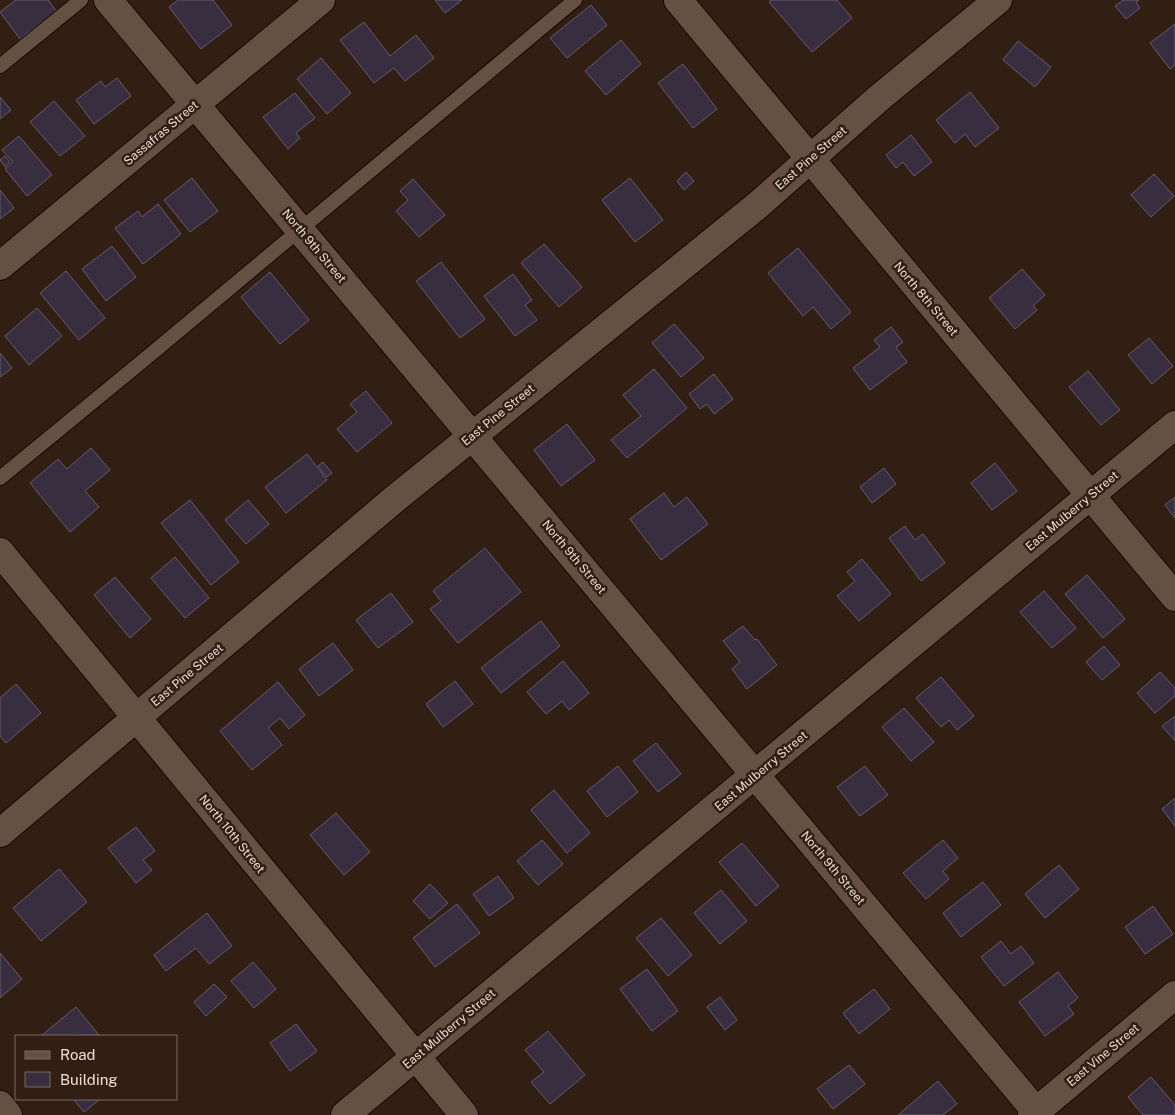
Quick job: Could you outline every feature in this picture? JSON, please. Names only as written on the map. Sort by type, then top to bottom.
[{"type":"street","name":"North 9th Street","points":[[108,0],[756,775],[1035,1114]]},
{"type":"street","name":"Sassafras Street","points":[[0,266],[321,0]]},
{"type":"street","name":"North 8th Street","points":[[678,0],[1175,597]]},
{"type":"street","name":"East Pine Street","points":[[0,833],[391,502],[758,205],[879,98],[998,0]]},
{"type":"street","name":"East Mulberry Street","points":[[345,1115],[1175,425]]},
{"type":"street","name":"North 10th Street","points":[[0,552],[464,1115]]},
{"type":"street","name":"East Vine Street","points":[[1035,1114],[1175,995]]},
{"type":"street","points":[[0,1106],[8,1115]]},
{"type":"lane","points":[[0,66],[80,0]]},
{"type":"lane","points":[[0,478],[153,353],[575,0]]},
{"type":"building","points":[[16,0],[48,0],[56,11],[20,39],[0,12]]},
{"type":"building","points":[[178,0],[213,0],[232,25],[201,49],[169,7]]},
{"type":"building","points":[[435,0],[462,0],[445,13]]},
{"type":"building","points":[[771,0],[837,0],[852,18],[812,52],[769,2]]},
{"type":"building","points":[[1123,0],[1139,0],[1136,2],[1140,8],[1126,19],[1115,6]]},
{"type":"building","points":[[591,5],[607,25],[567,58],[550,38]]},
{"type":"building","points":[[364,22],[390,56],[416,35],[434,58],[405,81],[394,68],[374,83],[340,40]]},
{"type":"building","points":[[1175,24],[1175,65],[1170,69],[1150,43]]},
{"type":"building","points":[[621,40],[641,64],[606,95],[585,71]]},
{"type":"building","points":[[1018,41],[1051,67],[1035,87],[1003,60]]},
{"type":"building","points":[[321,58],[351,93],[327,114],[297,79]]},
{"type":"building","points":[[683,64],[717,109],[693,128],[658,83]]},
{"type":"building","points":[[117,78],[131,96],[94,124],[76,100],[101,81],[105,87]]},
{"type":"building","points":[[970,92],[999,128],[975,147],[965,134],[955,143],[936,120]]},
{"type":"building","points":[[295,93],[315,118],[296,133],[300,138],[288,149],[263,117]]},
{"type":"building","points":[[0,97],[11,110],[0,119]]},
{"type":"building","points":[[54,101],[85,136],[60,156],[30,122]]},
{"type":"building","points":[[911,135],[932,162],[914,176],[903,162],[896,168],[886,155]]},
{"type":"building","points":[[19,136],[52,175],[27,196],[5,169],[13,162],[2,150]]},
{"type":"building","points":[[5,156],[10,162],[5,167],[0,160]]},
{"type":"building","points":[[686,172],[694,181],[684,190],[677,181]]},
{"type":"building","points":[[1154,174],[1174,196],[1151,217],[1131,195]]},
{"type":"building","points":[[192,178],[218,211],[190,232],[164,200]]},
{"type":"building","points":[[630,178],[663,220],[635,242],[602,200]]},
{"type":"building","points":[[413,179],[445,215],[419,237],[396,211],[408,200],[400,191]]},
{"type":"building","points":[[0,190],[14,208],[0,219]]},
{"type":"building","points":[[158,204],[181,234],[143,264],[115,228],[138,211],[142,217]]},
{"type":"building","points":[[544,244],[582,287],[559,307],[521,263]]},
{"type":"building","points":[[112,246],[136,277],[106,301],[82,269]]},
{"type":"building","points":[[798,248],[851,312],[831,329],[813,307],[803,316],[768,273]]},
{"type":"building","points":[[441,262],[485,319],[460,338],[416,281]]},
{"type":"building","points":[[1022,269],[1045,295],[1033,306],[1037,310],[1015,329],[989,298]]},
{"type":"building","points":[[66,271],[105,318],[79,340],[40,293]]},
{"type":"building","points":[[270,272],[309,320],[280,344],[241,297]]},
{"type":"building","points":[[513,274],[532,300],[525,305],[537,320],[515,336],[484,296]]},
{"type":"building","points":[[37,308],[62,336],[29,365],[5,336]]},
{"type":"building","points":[[674,324],[704,358],[681,377],[652,343]]},
{"type":"building","points":[[891,327],[903,342],[896,347],[907,362],[870,390],[853,368],[880,347],[874,340]]},
{"type":"building","points":[[1149,338],[1173,366],[1152,384],[1128,355]]},
{"type":"building","points":[[0,353],[12,368],[0,377]]},
{"type":"building","points":[[654,369],[687,408],[627,458],[611,440],[641,416],[623,395]]},
{"type":"building","points":[[1088,371],[1120,410],[1101,425],[1069,387]]},
{"type":"building","points":[[714,374],[733,399],[714,414],[707,404],[700,409],[689,394]]},
{"type":"building","points":[[366,391],[392,423],[357,452],[337,429],[357,412],[350,404]]},
{"type":"building","points":[[567,424],[595,460],[561,486],[534,450]]},
{"type":"building","points":[[91,448],[110,470],[85,491],[99,507],[70,532],[30,483],[58,459],[67,469]]},
{"type":"building","points":[[307,454],[327,480],[286,513],[265,487]]},
{"type":"building","points":[[323,462],[332,473],[327,477],[318,466]]},
{"type":"building","points":[[995,463],[1017,491],[992,510],[971,483]]},
{"type":"building","points":[[884,468],[896,484],[872,503],[860,487]]},
{"type":"building","points":[[664,493],[674,507],[687,497],[708,524],[661,560],[630,519]]},
{"type":"building","points":[[1175,497],[1175,518],[1165,505]]},
{"type":"building","points":[[190,500],[239,562],[211,585],[161,523]]},
{"type":"building","points":[[248,500],[269,524],[246,544],[225,520]]},
{"type":"building","points":[[905,526],[915,540],[923,534],[945,563],[921,581],[889,538]]},
{"type":"building","points":[[485,548],[521,592],[458,643],[430,609],[441,601],[433,591]]},
{"type":"building","points":[[175,557],[209,598],[185,618],[151,578]]},
{"type":"building","points":[[862,559],[891,594],[859,621],[837,596],[855,581],[847,572]]},
{"type":"building","points":[[1087,575],[1125,619],[1103,638],[1065,594]]},
{"type":"building","points":[[115,577],[151,619],[130,638],[94,595]]},
{"type":"building","points":[[1044,591],[1076,628],[1052,648],[1020,612]]},
{"type":"building","points":[[391,593],[413,622],[378,648],[356,620]]},
{"type":"building","points":[[541,621],[560,646],[501,693],[481,668]]},
{"type":"building","points":[[743,626],[755,640],[757,639],[777,665],[747,689],[732,669],[740,662],[723,641]]},
{"type":"building","points":[[333,643],[353,670],[319,696],[299,669]]},
{"type":"building","points":[[1104,646],[1120,665],[1102,680],[1086,662]]},
{"type":"building","points":[[563,661],[589,693],[569,710],[562,701],[546,714],[527,692]]},
{"type":"building","points":[[1160,672],[1175,688],[1175,696],[1155,713],[1137,693]]},
{"type":"building","points":[[941,677],[974,716],[957,730],[949,720],[941,727],[916,698]]},
{"type":"building","points":[[455,681],[473,704],[443,727],[426,704]]},
{"type":"building","points":[[278,682],[305,715],[289,729],[280,718],[268,728],[282,745],[252,770],[220,731]]},
{"type":"building","points":[[16,684],[41,713],[6,743],[0,736],[0,698]]},
{"type":"building","points":[[904,708],[934,742],[911,761],[882,727]]},
{"type":"building","points":[[1175,716],[1175,741],[1162,726]]},
{"type":"building","points":[[656,743],[681,774],[658,792],[633,761]]},
{"type":"building","points":[[618,766],[638,792],[607,817],[587,791]]},
{"type":"building","points":[[865,766],[888,795],[860,816],[837,787]]},
{"type":"building","points":[[554,790],[590,833],[567,853],[531,810]]},
{"type":"building","points":[[1175,798],[1175,826],[1162,809]]},
{"type":"building","points":[[336,813],[370,852],[344,875],[310,835]]},
{"type":"building","points":[[136,827],[155,851],[143,860],[152,870],[136,883],[108,848]]},
{"type":"building","points":[[542,840],[563,864],[538,885],[517,861]]},
{"type":"building","points":[[943,840],[958,858],[943,871],[949,879],[926,899],[903,873]]},
{"type":"building","points":[[742,843],[779,886],[756,906],[719,862]]},
{"type":"building","points":[[1059,865],[1079,889],[1045,918],[1025,894]]},
{"type":"building","points":[[59,869],[87,902],[41,941],[13,908]]},
{"type":"building","points":[[498,876],[514,898],[489,916],[473,894]]},
{"type":"building","points":[[983,882],[1001,905],[961,937],[943,913]]},
{"type":"building","points":[[430,884],[448,903],[430,919],[413,901]]},
{"type":"building","points":[[721,890],[747,921],[720,944],[694,913]]},
{"type":"building","points":[[457,904],[480,933],[435,967],[413,938]]},
{"type":"building","points":[[1153,906],[1173,934],[1145,954],[1125,927]]},
{"type":"building","points":[[207,913],[232,946],[209,964],[196,948],[166,971],[154,955]]},
{"type":"building","points":[[661,918],[692,955],[668,976],[636,938]]},
{"type":"building","points":[[1001,941],[1011,954],[1021,946],[1034,963],[1004,986],[981,957]]},
{"type":"building","points":[[0,953],[22,979],[0,998]]},
{"type":"building","points":[[253,962],[276,989],[254,1008],[231,981]]},
{"type":"building","points":[[647,969],[678,1011],[652,1031],[620,989]]},
{"type":"building","points":[[1058,972],[1078,998],[1068,1006],[1074,1014],[1045,1036],[1019,1002]]},
{"type":"building","points":[[214,984],[227,997],[206,1016],[194,1002]]},
{"type":"building","points":[[874,989],[890,1009],[859,1034],[843,1013]]},
{"type":"building","points":[[720,997],[737,1020],[725,1030],[707,1007]]},
{"type":"building","points":[[76,1007],[99,1035],[42,1035]]},
{"type":"building","points":[[296,1024],[317,1051],[290,1071],[270,1043]]},
{"type":"building","points":[[548,1031],[585,1075],[550,1104],[531,1082],[544,1072],[525,1050]]},
{"type":"building","points":[[849,1065],[865,1084],[833,1109],[817,1089]]},
{"type":"building","points":[[1151,1077],[1175,1105],[1175,1115],[1143,1115],[1128,1097]]},
{"type":"building","points":[[938,1081],[957,1104],[943,1115],[898,1115]]},
{"type":"building","points":[[74,1100],[99,1100],[84,1112]]}]
